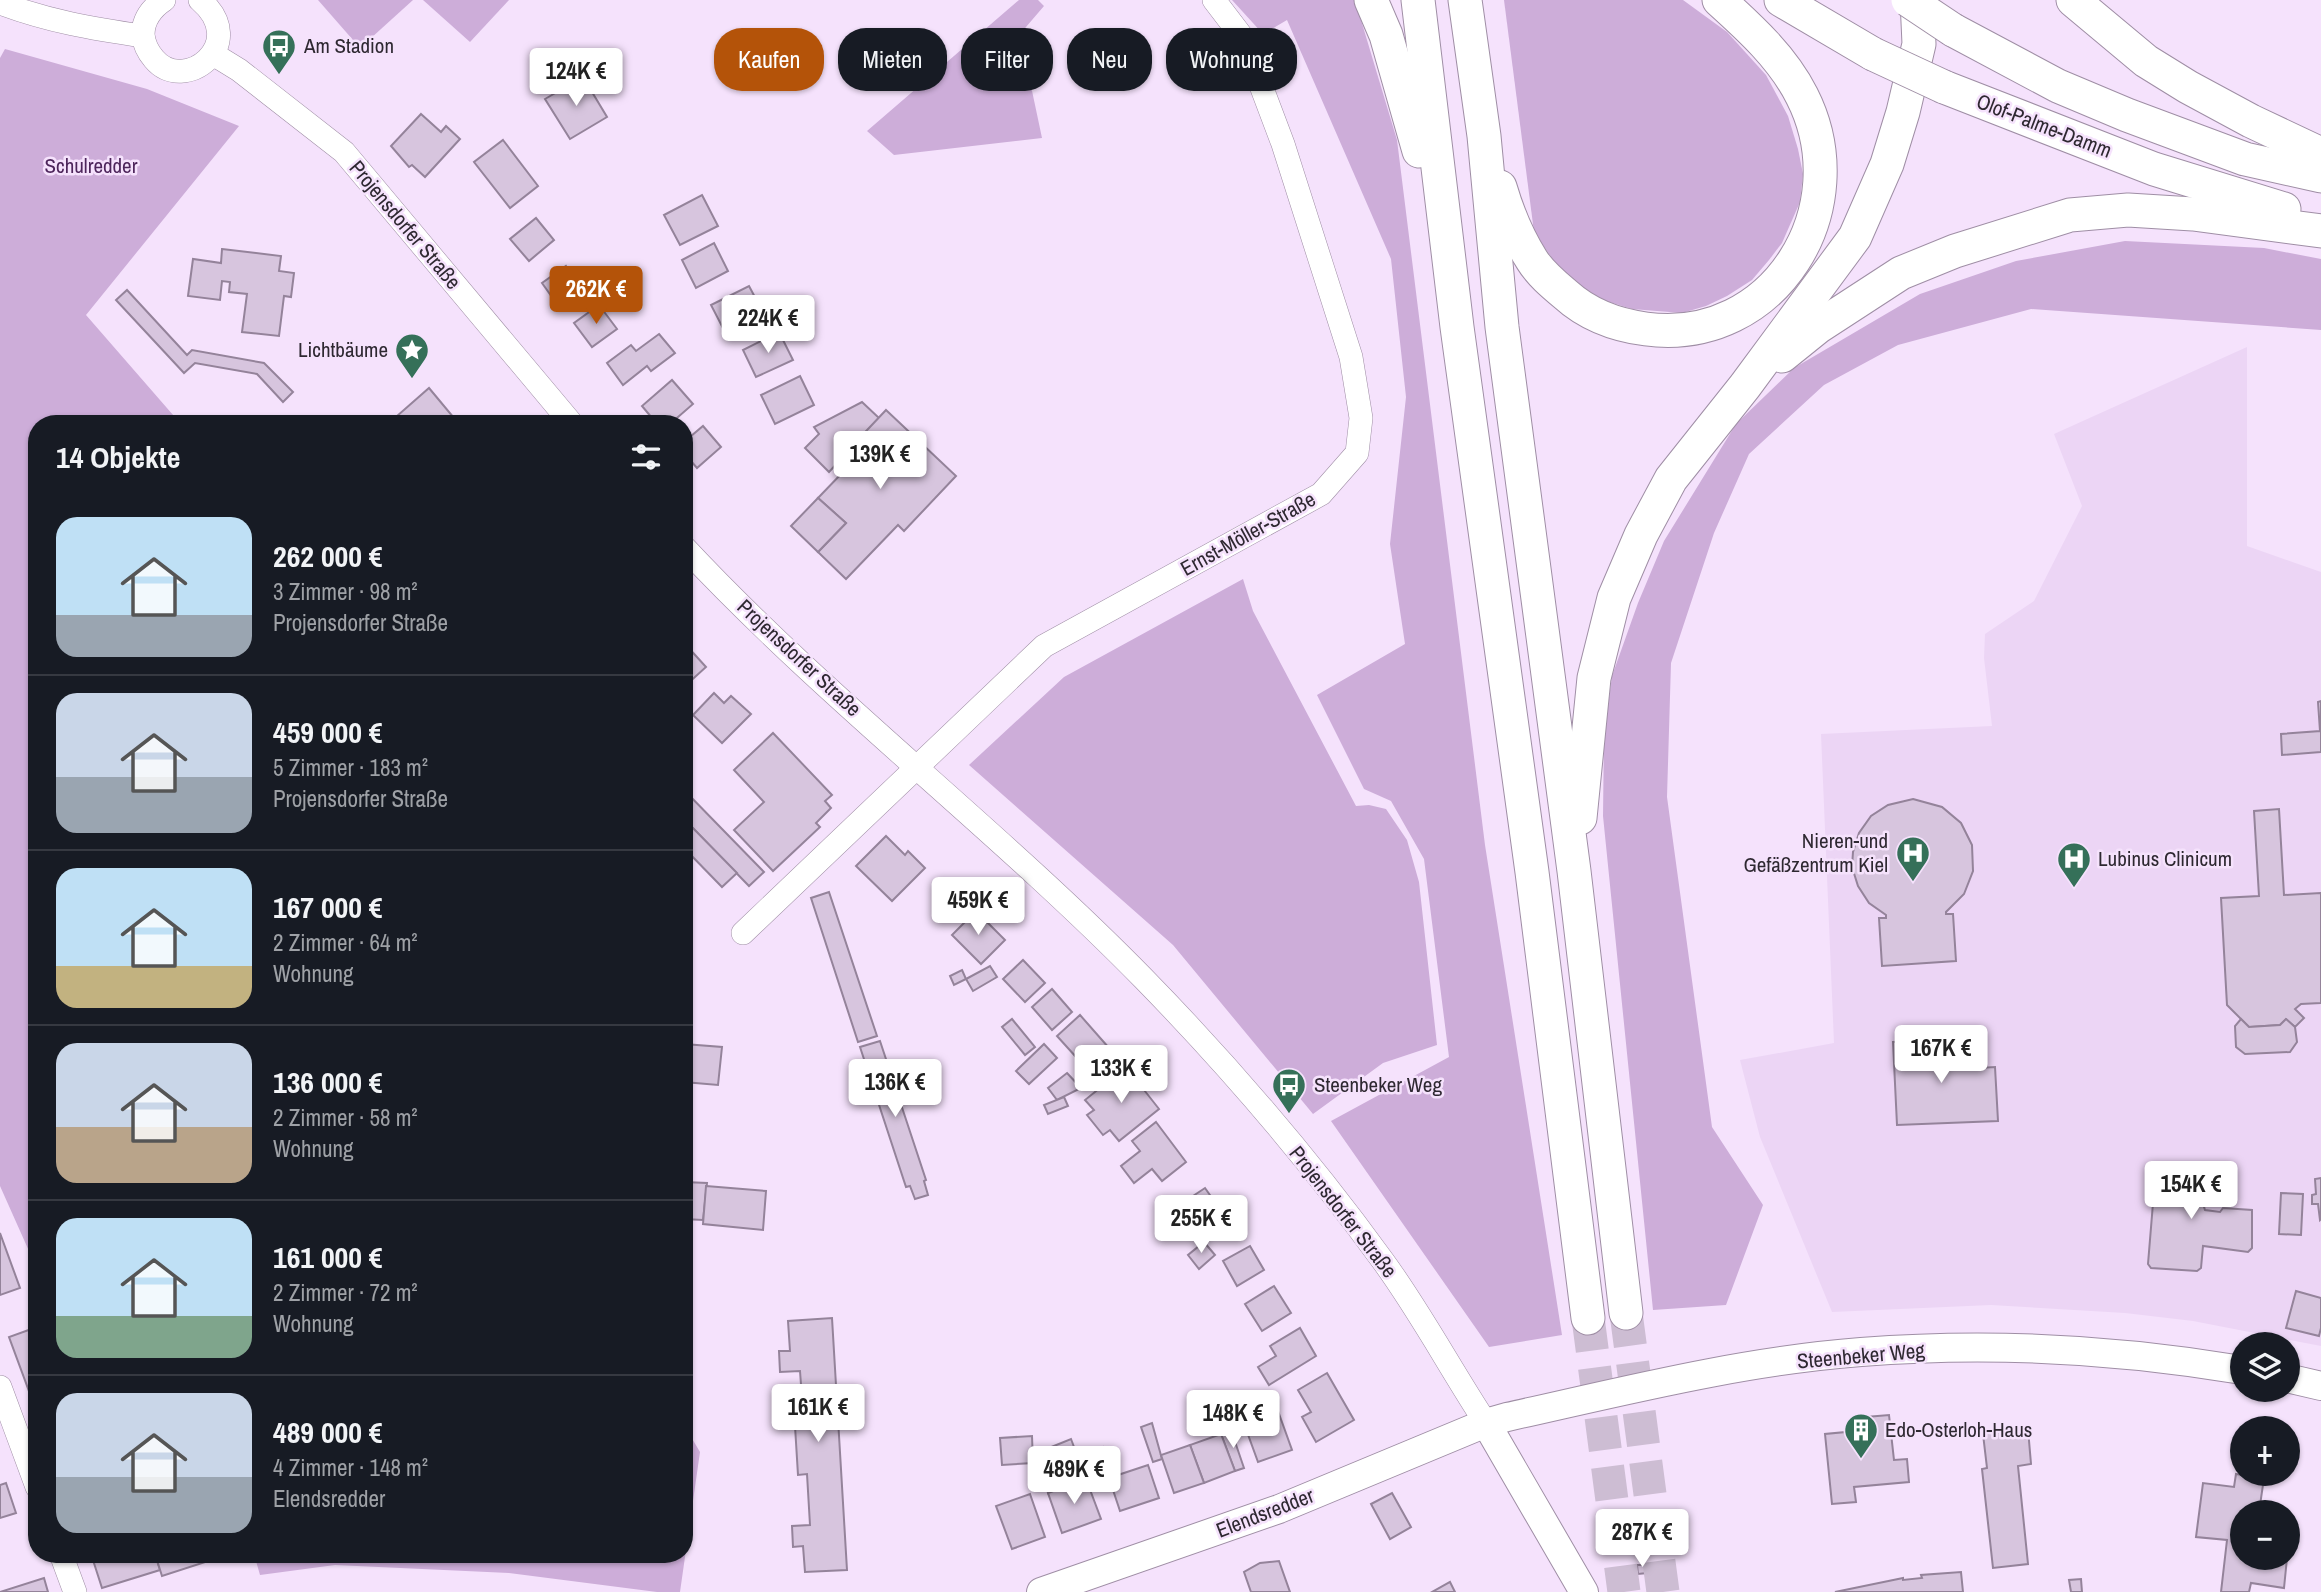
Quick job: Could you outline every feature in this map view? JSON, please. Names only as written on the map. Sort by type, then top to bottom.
[{"type":"highway","points":[[1371,0],[1385,35],[1412,124],[1457,327]]},
{"type":"highway","points":[[1418,0],[1457,327],[1532,872],[1588,1318]]},
{"type":"highway","points":[[1465,0],[1484,136],[1502,327],[1574,872],[1626,1313]]},
{"type":"highway","points":[[1484,136],[1506,205],[1532,260],[1576,305],[1603,320],[1660,331],[1711,324],[1756,301],[1778,281],[1805,243],[1815,217],[1821,183],[1821,157],[1814,126],[1802,95],[1765,46],[1719,0]]},
{"type":"highway","name":"Olof-Palme-Damm","points":[[1781,0],[1873,54],[1944,87],[2154,169],[2321,220]]},
{"type":"highway","name":"Olof-Palme-Damm","points":[[1908,0],[1953,30],[2058,86],[2245,159],[2321,176]]},
{"type":"highway","points":[[1574,872],[1594,678],[1614,598],[1641,535],[1671,479],[1745,386],[1855,237],[1887,164],[1903,112],[1919,44],[1917,0]]},
{"type":"highway","points":[[2073,0],[2146,61],[2261,126],[2321,154]]},
{"type":"highway","points":[[1745,386],[1818,327],[1901,274],[1955,251],[2070,215],[2128,210],[2193,214],[2321,230]]},
{"type":"main road","name":"Steenbeker Weg","points":[[1486,1423],[1716,1372],[1861,1352],[2032,1349],[2106,1354],[2230,1369]]},
{"type":"main road","points":[[2300,1381],[2321,1386]]},
{"type":"main road","name":"Elendsredder","points":[[1041,1592],[1279,1509],[1486,1423]]},
{"type":"main road","name":"Projensdorfer Straße","points":[[1486,1423],[1584,1592]]},
{"type":"street","points":[[164,0],[155,6],[146,20],[143,36],[148,51],[158,63],[172,70],[187,71],[202,65],[213,54],[219,40],[218,24],[211,10],[200,0]]},
{"type":"street","name":"Ernst-Möller-Straße","points":[[915,768],[1044,646],[1321,494],[1357,453],[1362,418],[1350,357],[1317,250],[1283,144],[1243,38],[1214,0]]},
{"type":"street","points":[[0,3],[32,15],[83,27],[143,36]]},
{"type":"street","name":"Projensdorfer Straße","points":[[213,54],[239,69],[344,152],[564,415]]},
{"type":"street","name":"Projensdorfer Straße","points":[[693,556],[915,768],[1134,969],[1241,1084],[1383,1261],[1486,1423]]},
{"type":"street","points":[[743,933],[915,768]]},
{"type":"street","points":[[0,1387],[28,1463]]},
{"type":"street","points":[[64,1563],[75,1592]]},
{"type":"shaded area","name":"Lubinus Clinicum","points":[[2247,347],[2247,546],[2321,572],[2321,1346],[2300,1342],[2300,1332],[2249,1332],[2193,1321],[2125,1313],[1991,1305],[1832,1312],[1760,1137],[1740,1060],[1834,1043],[1821,734],[1992,726],[1984,658],[1985,634],[2034,601],[2082,506],[2054,434]]},
{"type":"green space","points":[[318,0],[413,0],[360,48]]},
{"type":"green space","points":[[423,0],[509,0],[470,42]]},
{"type":"green space","points":[[1019,0],[1038,0],[1044,6],[1025,28],[987,28]]},
{"type":"green space","points":[[1232,0],[1355,0],[1397,140],[1485,845],[1562,1335],[1489,1347],[1331,1121],[1449,1057],[1424,859],[1391,801],[1364,789],[1317,695],[1405,644],[1390,544],[1406,397],[1391,259],[1297,43],[1297,28],[1290,28],[1287,20],[1273,28],[1258,28]]},
{"type":"green space","points":[[1504,0],[1683,0],[1727,32],[1766,75],[1788,116],[1803,174],[1800,202],[1782,243],[1752,280],[1706,306],[1682,313],[1632,309],[1603,300],[1581,286],[1556,264],[1534,232]]},
{"type":"green space","name":"Schulredder","points":[[5,49],[147,89],[239,126],[86,315],[173,415],[28,415],[28,1249],[0,1186],[0,58]]},
{"type":"green space","points":[[961,50],[961,91],[1032,91],[1042,138],[894,155],[867,131],[913,91],[947,91],[947,62]]},
{"type":"green space","points":[[2125,241],[2264,248],[2321,259],[2321,330],[2031,309],[1898,345],[1824,385],[1749,454],[1714,533],[1671,663],[1667,797],[1712,1127],[1763,1205],[1726,1305],[1653,1310],[1603,816],[1604,734],[1612,676],[1664,541],[1736,424],[1794,368],[1920,294],[2016,261]]},
{"type":"green space","points":[[1243,579],[1253,611],[1356,806],[1369,805],[1386,809],[1407,840],[1419,882],[1437,1045],[1383,1063],[1313,1114],[1173,945],[969,765],[1064,677]]},
{"type":"green space","points":[[693,1440],[700,1452],[693,1501]]},
{"type":"green space","points":[[257,1563],[684,1563],[680,1592],[657,1592],[509,1573],[335,1565],[260,1575]]},
{"type":"building","points":[[583,77],[607,117],[570,139],[545,99]]},
{"type":"building","points":[[421,114],[441,132],[446,126],[460,139],[425,177],[412,165],[409,167],[391,146]]},
{"type":"building","points":[[503,140],[538,186],[510,208],[474,162]]},
{"type":"building","points":[[702,195],[718,226],[680,245],[664,215]]},
{"type":"building","points":[[536,218],[554,240],[529,261],[510,239]]},
{"type":"building","points":[[714,243],[728,271],[696,288],[682,260]]},
{"type":"building","points":[[222,249],[281,256],[279,271],[294,273],[291,297],[284,296],[279,336],[242,332],[247,294],[229,292],[230,282],[222,281],[220,300],[188,296],[193,259],[221,263]]},
{"type":"building","points":[[566,266],[581,286],[557,304],[542,283]]},
{"type":"building","points":[[749,286],[766,318],[728,338],[711,305]]},
{"type":"building","points":[[127,290],[187,355],[192,350],[264,363],[293,392],[283,402],[257,374],[195,363],[184,373],[116,300]]},
{"type":"building","points":[[599,305],[617,329],[592,347],[574,323]]},
{"type":"building","points":[[779,332],[793,360],[756,377],[743,350]]},
{"type":"building","points":[[659,334],[675,353],[651,371],[647,366],[623,385],[607,363],[631,345],[636,351]]},
{"type":"building","points":[[800,376],[814,405],[775,424],[761,395]]},
{"type":"building","points":[[672,380],[693,404],[680,415],[650,415],[642,406]]},
{"type":"building","points":[[429,388],[452,415],[398,415]]},
{"type":"building","points":[[862,402],[879,418],[829,472],[805,448],[819,434],[814,427]]},
{"type":"building","points":[[886,410],[956,476],[904,531],[898,525],[846,579],[818,552],[846,523],[818,498],[844,471],[836,463]]},
{"type":"building","points":[[703,426],[721,447],[697,468],[693,463],[693,434]]},
{"type":"building","points":[[818,498],[846,523],[818,552],[791,526]]},
{"type":"building","points":[[693,653],[706,667],[693,679]]},
{"type":"building","points":[[714,693],[724,703],[731,696],[751,714],[722,743],[693,715]]},
{"type":"building","points":[[2321,701],[2321,752],[2282,755],[2281,734],[2320,731],[2318,702]]},
{"type":"building","points":[[773,733],[832,795],[825,801],[831,808],[816,823],[820,827],[773,871],[734,830],[764,802],[734,770]]},
{"type":"building","points":[[693,799],[764,872],[749,886],[693,828]]},
{"type":"building","name":"Nieren-und Gefäßzentrum Kiel","points":[[1913,799],[1942,807],[1961,823],[1972,845],[1973,871],[1964,894],[1946,912],[1953,914],[1956,961],[1882,966],[1879,918],[1886,918],[1886,915],[1869,903],[1858,886],[1852,867],[1853,852],[1859,833],[1871,816],[1888,805]]},
{"type":"building","points":[[2279,809],[2284,895],[2321,893],[2321,1003],[2301,1004],[2295,1009],[2304,1018],[2295,1027],[2286,1019],[2280,1025],[2249,1027],[2227,1005],[2221,898],[2259,896],[2254,811]]},
{"type":"building","points":[[693,828],[737,873],[722,887],[693,857]]},
{"type":"building","points":[[886,836],[905,855],[908,851],[925,868],[892,901],[856,866]]},
{"type":"building","points":[[829,892],[877,1036],[858,1042],[811,898]]},
{"type":"building","points":[[976,911],[1005,940],[981,964],[952,935]]},
{"type":"building","points":[[1023,960],[1045,983],[1025,1002],[1003,979]]},
{"type":"building","points":[[990,966],[997,977],[973,991],[966,979]]},
{"type":"building","points":[[962,970],[966,979],[954,985],[950,976]]},
{"type":"building","points":[[1052,989],[1072,1012],[1052,1030],[1032,1007]]},
{"type":"building","points":[[1080,1015],[1109,1048],[1086,1068],[1057,1036]]},
{"type":"building","points":[[1012,1019],[1035,1047],[1025,1055],[1002,1027]]},
{"type":"building","points":[[2241,1019],[2249,1027],[2280,1025],[2286,1019],[2295,1027],[2297,1042],[2290,1052],[2245,1054],[2236,1047],[2235,1026]]},
{"type":"building","points":[[1967,1039],[1968,1056],[1962,1057],[1962,1069],[1995,1067],[1998,1121],[1897,1125],[1893,1042]]},
{"type":"building","points":[[880,1041],[926,1180],[924,1181],[928,1195],[915,1199],[910,1186],[906,1187],[860,1047]]},
{"type":"building","points":[[1044,1044],[1057,1058],[1029,1084],[1016,1071]]},
{"type":"building","points":[[693,1045],[722,1047],[718,1085],[693,1083]]},
{"type":"building","points":[[1126,1067],[1159,1109],[1119,1141],[1110,1130],[1103,1135],[1087,1115],[1094,1110],[1085,1100]]},
{"type":"building","points":[[1067,1073],[1081,1088],[1057,1100],[1048,1088]]},
{"type":"building","points":[[1064,1097],[1068,1106],[1048,1114],[1044,1105]]},
{"type":"building","points":[[1156,1122],[1186,1162],[1162,1181],[1152,1169],[1134,1183],[1121,1166],[1140,1151],[1132,1141]]},
{"type":"building","points":[[2152,1170],[2209,1170],[2210,1203],[2204,1207],[2205,1210],[2252,1210],[2252,1248],[2248,1252],[2203,1246],[2201,1268],[2197,1271],[2151,1268],[2148,1264],[2153,1203],[2147,1200],[2149,1173]]},
{"type":"building","points":[[2321,1178],[2320,1220],[2318,1204],[2312,1204],[2312,1195],[2316,1194],[2315,1179]]},
{"type":"building","points":[[693,1182],[707,1183],[703,1220],[693,1219]]},
{"type":"building","points":[[706,1186],[766,1191],[763,1230],[703,1224]]},
{"type":"building","points":[[1205,1188],[1231,1225],[1209,1240],[1184,1202]]},
{"type":"building","points":[[2281,1193],[2303,1194],[2301,1235],[2279,1234]]},
{"type":"building","points":[[0,1233],[20,1288],[0,1295]]},
{"type":"building","points":[[1204,1242],[1215,1255],[1199,1269],[1188,1255]]},
{"type":"building","points":[[1250,1246],[1264,1270],[1237,1286],[1223,1261]]},
{"type":"building","points":[[1274,1286],[1291,1313],[1262,1331],[1245,1304]]},
{"type":"building","points":[[2296,1291],[2321,1298],[2319,1336],[2286,1328]]},
{"type":"building","points":[[832,1318],[847,1570],[805,1572],[803,1546],[793,1547],[792,1526],[810,1525],[807,1474],[798,1475],[795,1426],[804,1425],[800,1371],[780,1372],[779,1351],[790,1351],[788,1321]]},
{"type":"building","points":[[1300,1328],[1316,1356],[1269,1385],[1258,1367],[1276,1356],[1270,1346]]},
{"type":"building","points":[[28,1330],[28,1388],[9,1337]]},
{"type":"building","points":[[1327,1373],[1354,1420],[1316,1442],[1302,1417],[1311,1412],[1298,1390]]},
{"type":"building","points":[[1278,1411],[1292,1450],[1258,1462],[1242,1418],[1257,1412],[1259,1418]]},
{"type":"building","name":"Edo-Osterloh-Haus","points":[[1889,1415],[1894,1460],[1907,1459],[1909,1482],[1854,1487],[1856,1502],[1832,1504],[1825,1434],[1867,1430],[1866,1417]]},
{"type":"building","points":[[1152,1423],[1162,1459],[1153,1462],[1141,1427]]},
{"type":"building","points":[[2028,1429],[2031,1464],[2018,1466],[2028,1564],[1993,1568],[1982,1469],[1987,1468],[1983,1434]]},
{"type":"building","points":[[1231,1430],[1244,1468],[1235,1471],[1221,1434]]},
{"type":"building","points":[[1221,1434],[1235,1471],[1204,1483],[1190,1445]]},
{"type":"building","points":[[1032,1436],[1033,1463],[1002,1465],[1000,1438]]},
{"type":"building","points":[[1071,1439],[1086,1479],[1048,1493],[1044,1450]]},
{"type":"building","points":[[1190,1445],[1204,1483],[1174,1493],[1161,1455]]},
{"type":"building","points":[[1103,1447],[1111,1466],[1096,1472],[1088,1453]]},
{"type":"building","points":[[1148,1465],[1159,1498],[1120,1511],[1109,1478]]},
{"type":"building","points":[[1086,1479],[1101,1519],[1062,1533],[1048,1493]]},
{"type":"building","points":[[6,1483],[16,1513],[0,1518],[0,1485]]},
{"type":"building","points":[[2203,1483],[2234,1487],[2263,1486],[2261,1500],[2230,1500],[2230,1570],[2286,1570],[2284,1588],[2251,1583],[2249,1592],[2221,1592],[2227,1540],[2196,1537]]},
{"type":"building","points":[[1392,1493],[1411,1527],[1390,1539],[1371,1504]]},
{"type":"building","points":[[1030,1494],[1045,1537],[1012,1549],[996,1506]]},
{"type":"building","points":[[1679,1515],[1679,1528],[1652,1529],[1651,1517]]},
{"type":"building","points":[[1279,1561],[1290,1592],[1251,1592],[1244,1572],[1260,1563]]},
{"type":"building","points":[[94,1563],[158,1563],[160,1570],[102,1588]]},
{"type":"building","points":[[158,1563],[202,1563],[162,1576]]},
{"type":"building","points":[[1637,1565],[1646,1565],[1647,1573],[1638,1574]]},
{"type":"building","points":[[1961,1572],[1963,1592],[1835,1592],[1903,1578],[1922,1578],[1921,1575]]},
{"type":"building","points":[[44,1578],[48,1592],[0,1592]]},
{"type":"building","points":[[2081,1579],[2082,1592],[2071,1592],[2069,1580]]},
{"type":"building","points":[[1450,1582],[1455,1592],[1432,1592]]},
{"type":"tunnel","points":[[1626,1313],[1663,1592]]},
{"type":"tunnel","points":[[1588,1318],[1624,1592]]},
{"type":"place","name":"Am Stadion","points":[[279,76]]},
{"type":"place","name":"Lichtbäume","points":[[412,380]]},
{"type":"place","name":"Nieren-und Gefäßzentrum Kiel","points":[[1913,883]]},
{"type":"place","name":"Lubinus Clinicum","points":[[2074,889]]},
{"type":"place","name":"Steenbeker Weg","points":[[1289,1115]]},
{"type":"place","name":"Edo-Osterloh-Haus","points":[[1861,1460]]}]
